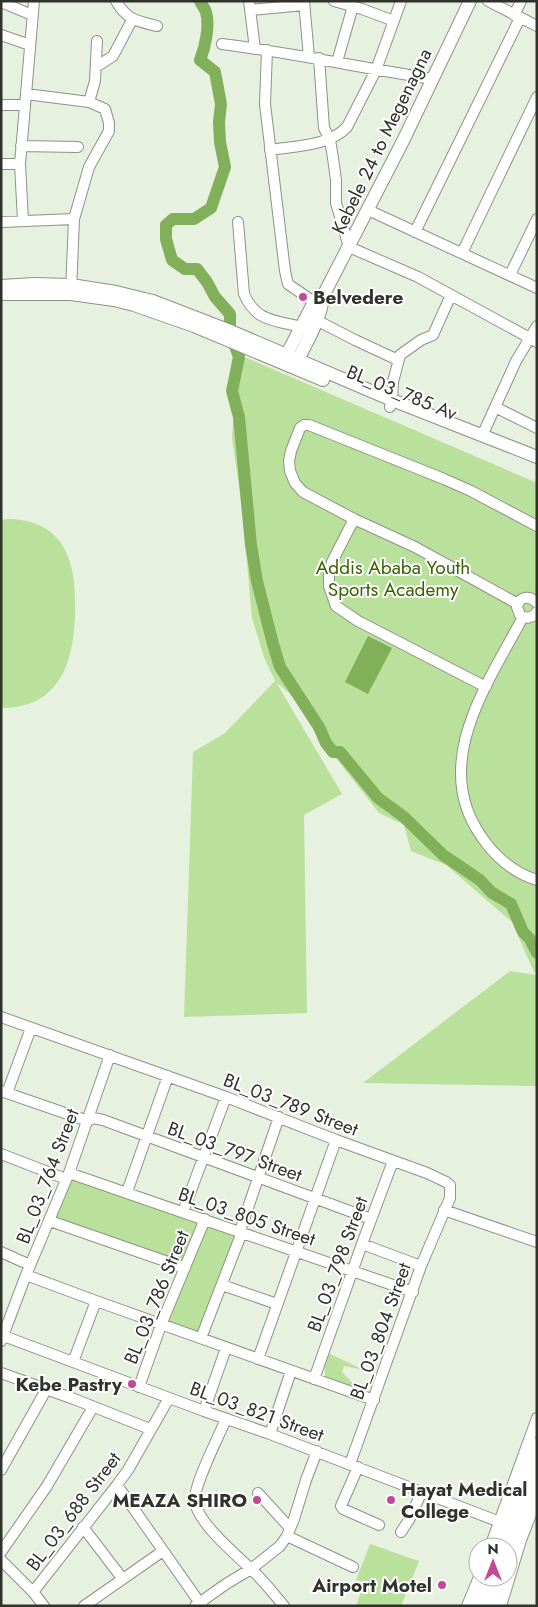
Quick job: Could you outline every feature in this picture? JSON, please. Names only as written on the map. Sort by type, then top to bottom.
[{"type":"highway","points":[[504,1537],[537,1444]]},
{"type":"highway","points":[[514,1537],[537,1473]]},
{"type":"highway","points":[[478,1606],[486,1587]]},
{"type":"highway","points":[[491,1606],[497,1587]]},
{"type":"main road","name":"Kebele 24 to Megenagna","points":[[286,356],[301,327],[349,247],[470,1]]},
{"type":"main road","points":[[1,286],[34,284],[114,300],[228,335],[256,347]]},
{"type":"main road","points":[[1,294],[71,290]]},
{"type":"main road","points":[[298,360],[318,321],[322,307],[318,299]]},
{"type":"main road","name":"BL_03_785 Av","points":[[256,347],[298,360],[391,403],[429,424],[537,465]]},
{"type":"main road","name":"BL_03_785 Av","points":[[256,347],[391,403],[537,457]]},
{"type":"street","points":[[23,221],[20,164],[34,1]]},
{"type":"street","points":[[116,1],[122,11],[132,20],[156,26]]},
{"type":"street","points":[[334,1],[360,6],[394,21]]},
{"type":"street","points":[[270,150],[330,140],[342,133],[347,127],[376,70],[401,1]]},
{"type":"street","points":[[488,1],[537,26]]},
{"type":"street","points":[[415,232],[517,16],[521,1]]},
{"type":"street","points":[[1,2],[32,15]]},
{"type":"street","points":[[255,49],[250,6],[304,3],[324,128],[330,140],[336,180],[336,204],[349,247],[418,277],[534,340]]},
{"type":"street","points":[[337,62],[360,6]]},
{"type":"street","points":[[96,67],[113,56],[132,20]]},
{"type":"street","points":[[1,35],[30,45]]},
{"type":"street","points":[[89,102],[95,81],[97,41]]},
{"type":"street","points":[[222,44],[433,79]]},
{"type":"street","points":[[267,50],[265,104],[282,257],[288,284],[318,299]]},
{"type":"street","points":[[462,252],[537,97]]},
{"type":"street","points":[[1,105],[25,100],[89,102],[104,109],[109,123],[109,131],[89,166],[74,219],[71,290],[59,298],[1,298]]},
{"type":"street","points":[[21,146],[78,147]]},
{"type":"street","points":[[1,164],[20,164]]},
{"type":"street","points":[[368,210],[537,288]]},
{"type":"street","points":[[1,222],[74,219]]},
{"type":"street","points":[[510,275],[537,219]]},
{"type":"street","points":[[238,222],[244,294],[248,304],[260,316],[268,320],[301,327]]},
{"type":"street","points":[[391,403],[393,382],[400,355],[421,340],[433,335],[452,295]]},
{"type":"street","points":[[318,321],[398,360]]},
{"type":"street","points":[[482,436],[516,361],[534,340],[537,326]]},
{"type":"street","points":[[495,407],[537,428]]},
{"type":"street","points":[[518,604],[415,548],[303,492],[295,483],[290,471],[290,451],[300,428],[304,425],[309,425],[444,479],[537,526]]},
{"type":"street","points":[[354,519],[332,562],[329,586],[336,606],[358,622],[486,687]]},
{"type":"street","points":[[523,617],[518,611],[518,604],[522,599],[535,597]]},
{"type":"street","points":[[523,617],[532,617],[537,613]]},
{"type":"street","points":[[523,617],[470,721],[462,753],[461,785],[475,828],[486,844],[499,858],[516,871],[537,880]]},
{"type":"street","name":"BL_03_789 Street","points":[[1,1016],[279,1117],[446,1182],[450,1185],[451,1191],[444,1210]]},
{"type":"street","points":[[4,1092],[31,1028]]},
{"type":"street","name":"BL_03_764 Street","points":[[2,1338],[28,1270],[68,1176],[110,1055]]},
{"type":"street","points":[[127,1192],[168,1076]]},
{"type":"street","name":"BL_03_797 Street","points":[[4,1092],[88,1121],[93,1118],[103,1120],[371,1220]]},
{"type":"street","points":[[183,1212],[226,1098]]},
{"type":"street","points":[[201,1338],[241,1232],[279,1117]]},
{"type":"street","points":[[258,1359],[336,1140]]},
{"type":"street","name":"BL_03_805 Street","points":[[1,1154],[68,1176],[127,1192],[413,1292]]},
{"type":"street","name":"BL_03_798 Street","points":[[314,1379],[393,1161]]},
{"type":"street","points":[[444,1210],[537,1242]]},
{"type":"street","name":"BL_03_804 Street","points":[[379,1525],[343,1509],[341,1506],[374,1400],[421,1266],[444,1210]]},
{"type":"street","name":"BL_03_786 Street","points":[[139,1387],[161,1325],[205,1220]]},
{"type":"street","points":[[50,1221],[185,1268]]},
{"type":"street","points":[[362,1244],[421,1266]]},
{"type":"street","points":[[1,1252],[28,1270],[96,1301],[374,1400]]},
{"type":"street","points":[[222,1285],[277,1304]]},
{"type":"street","points":[[73,1362],[96,1301]]},
{"type":"street","name":"BL_03_821 Street","points":[[2,1338],[317,1451],[500,1522]]},
{"type":"street","points":[[204,1411],[226,1348]]},
{"type":"street","points":[[270,1434],[291,1371]]},
{"type":"street","points":[[1,1374],[74,1399],[150,1429]]},
{"type":"street","points":[[1,1470],[46,1390]]},
{"type":"street","name":"BL_03_688 Street","points":[[33,1592],[118,1485],[169,1398]]},
{"type":"street","points":[[1,1552],[47,1486],[93,1407]]},
{"type":"street","points":[[494,1537],[537,1418]]},
{"type":"street","points":[[226,1419],[198,1485],[194,1501],[201,1517],[284,1606]]},
{"type":"street","points":[[118,1485],[199,1605],[226,1584],[271,1555],[289,1532],[317,1451]]},
{"type":"street","points":[[401,1532],[409,1520],[422,1491]]},
{"type":"street","points":[[258,1493],[289,1532],[353,1567]]},
{"type":"street","points":[[501,1606],[521,1540],[537,1499]]},
{"type":"street","points":[[83,1527],[122,1578]]},
{"type":"street","points":[[84,1606],[122,1578],[164,1551]]},
{"type":"street","points":[[1,1560],[33,1592],[44,1606]]},
{"type":"street","points":[[467,1606],[475,1587]]},
{"type":"green space","name":"Addis Ababa Youth Sports Academy","points":[[241,358],[247,358],[537,483],[537,972],[534,972],[512,922],[446,865],[411,851],[404,825],[379,813],[321,739],[297,700],[276,682],[342,794],[304,815],[307,1013],[184,1017],[193,752],[225,733],[275,681],[264,657],[252,618],[242,507],[232,438],[234,409],[232,388]]},
{"type":"green space","points":[[1,520],[28,521],[44,527],[56,537],[64,548],[74,579],[75,614],[74,631],[67,664],[51,690],[39,699],[23,706],[1,708]]},
{"type":"green space","points":[[510,971],[537,975],[537,1086],[363,1083]]},
{"type":"green space","points":[[71,1172],[242,1231],[203,1339],[164,1327],[187,1268],[51,1221]]},
{"type":"green space","points":[[324,1351],[364,1370],[344,1366],[342,1372],[357,1388],[325,1377]]},
{"type":"green space","points":[[370,1544],[419,1561],[401,1606],[356,1606],[364,1583],[356,1580]]},
{"type":"shaded area","points":[[368,636],[392,648],[368,694],[345,682]]},
{"type":"waterway","points":[[200,1],[207,18],[205,43],[200,60],[215,72],[221,104],[219,122],[220,142],[225,167],[211,208],[194,219],[173,219],[166,225],[166,239],[172,260],[185,269],[197,269],[215,297],[230,314],[230,333],[239,357],[232,391],[239,417],[251,545],[257,581],[280,667],[333,752],[340,752],[378,798],[404,817],[443,855],[480,880],[491,892],[511,904],[523,932],[530,939],[537,953]]},
{"type":"place","name":"Belvedere","points":[[303,297]]},
{"type":"place","name":"Kebe Pastry","points":[[132,1384]]},
{"type":"place","name":"MEAZA SHIRO","points":[[257,1500]]},
{"type":"place","name":"Hayat Medical College","points":[[391,1500]]},
{"type":"place","name":"Airport Motel","points":[[442,1585]]}]
